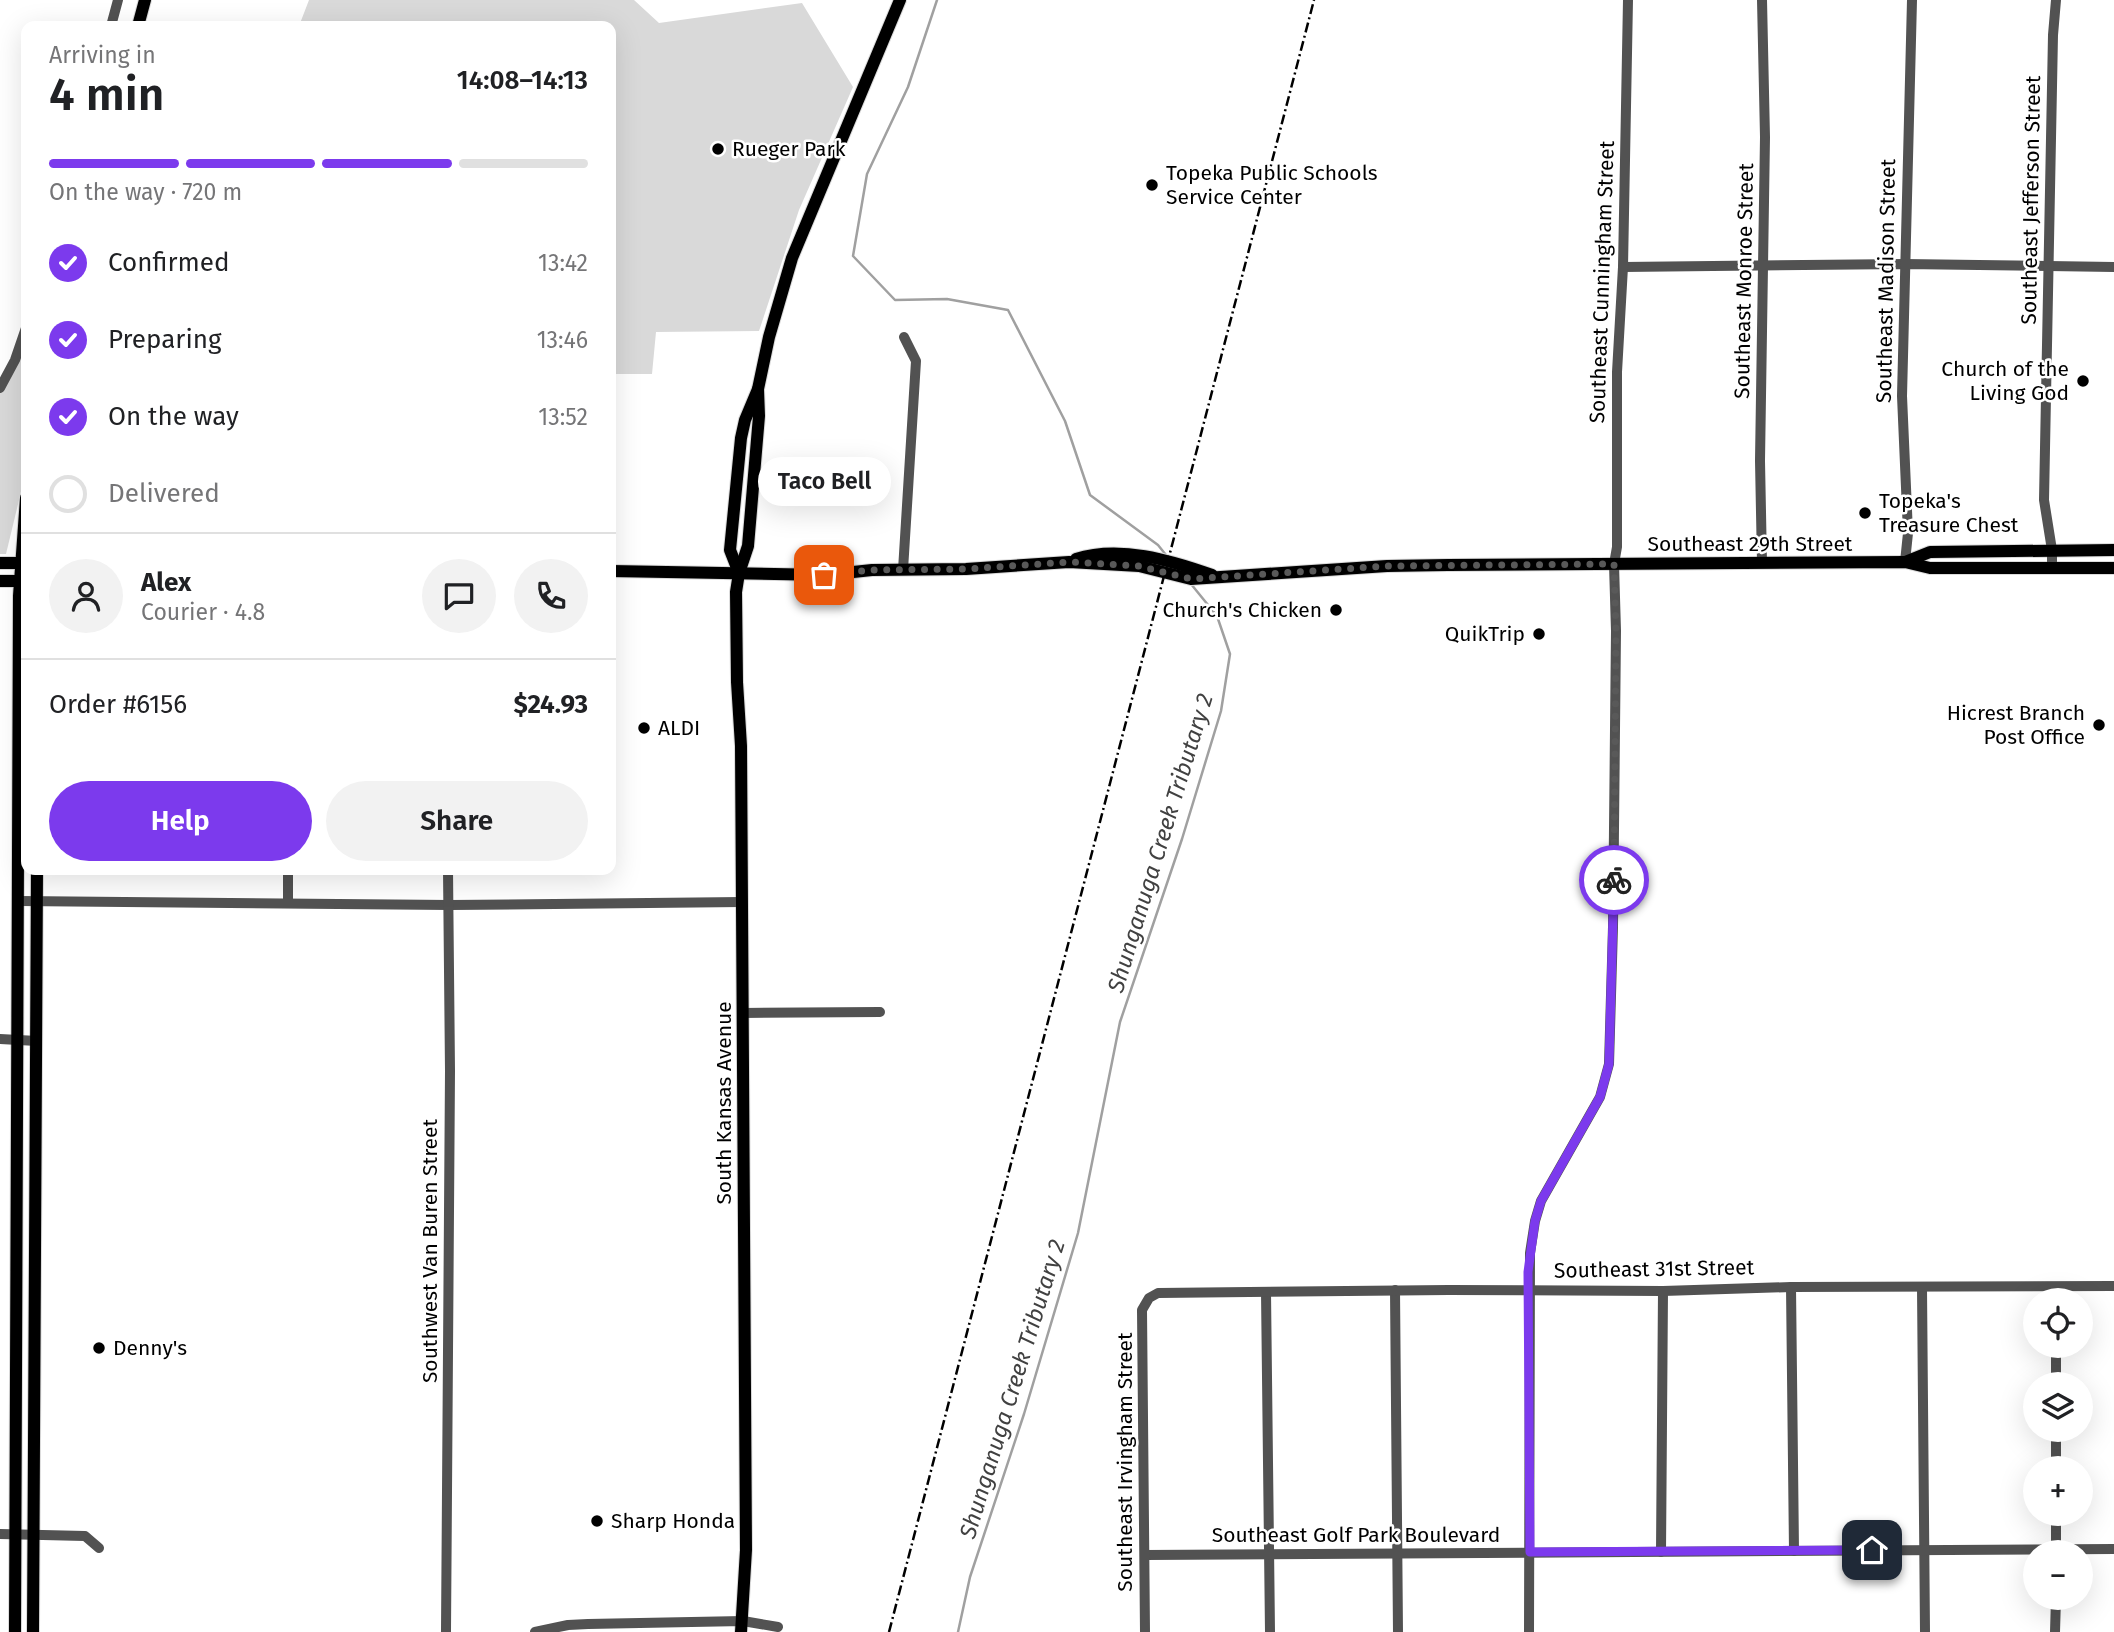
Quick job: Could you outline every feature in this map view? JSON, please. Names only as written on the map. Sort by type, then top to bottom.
[{"type":"main road","points":[[139,21],[145,0]]},
{"type":"main road","name":"South Kansas Avenue","points":[[742,1627],[746,1550],[741,746],[736,592],[748,546],[759,416],[758,389],[769,337],[792,258],[901,0]]},
{"type":"main road","name":"Southeast 29th Street","points":[[1905,562],[1930,552],[2114,550]]},
{"type":"main road","name":"Southeast 29th Street","points":[[616,571],[825,575],[859,571],[967,569],[1069,562],[1139,566],[1191,579],[1387,566],[1905,562],[1930,568],[2114,568]]},
{"type":"main road","points":[[0,563],[21,565]]},
{"type":"main road","points":[[0,580],[21,579]]},
{"type":"main road","points":[[15,1632],[21,740]]},
{"type":"main road","points":[[33,1632],[37,875]]},
{"type":"main road","points":[[16,1293],[35,1294]]},
{"type":"main road","points":[[17,1382],[34,1382]]},
{"type":"street","points":[[112,21],[118,0]]},
{"type":"street","name":"Southeast Cunningham Street","points":[[1529,1632],[1530,1253],[1541,1201],[1600,1097],[1609,1064],[1614,900],[1617,372],[1623,267],[1628,0]]},
{"type":"street","name":"Southeast Monroe Street","points":[[1762,0],[1765,137],[1760,461],[1762,563]]},
{"type":"street","name":"Southeast Madison Street","points":[[1905,562],[1908,533],[1902,397],[1912,0]]},
{"type":"street","name":"Southeast Jefferson Street","points":[[2052,568],[2052,550],[2044,500],[2053,34],[2056,0]]},
{"type":"street","points":[[1623,267],[1905,264],[2114,267]]},
{"type":"street","points":[[903,570],[916,362],[904,337]]},
{"type":"street","points":[[0,388],[21,343]]},
{"type":"street","points":[[288,875],[288,903]]},
{"type":"street","name":"Southwest Van Buren Street","points":[[446,1632],[448,875]]},
{"type":"street","points":[[19,901],[450,905],[742,902]]},
{"type":"street","points":[[742,1013],[880,1012]]},
{"type":"street","points":[[0,1040],[37,1041]]},
{"type":"street","name":"Southeast 31st Street","points":[[1153,1295],[1164,1292],[1663,1291],[1791,1287],[2114,1286]]},
{"type":"street","points":[[1791,1287],[1794,1551]]},
{"type":"street","points":[[1922,1288],[1925,1632]]},
{"type":"street","points":[[1395,1290],[1398,1632]]},
{"type":"street","points":[[1661,1552],[1663,1291]]},
{"type":"street","points":[[1266,1292],[1270,1632]]},
{"type":"street","name":"Southeast Irvingham Street","points":[[1145,1632],[1142,1310],[1153,1295]]},
{"type":"street","points":[[0,1534],[85,1536],[99,1548]]},
{"type":"street","name":"Southeast Golf Park Boulevard","points":[[2093,1550],[2114,1549]]},
{"type":"street","name":"Southeast Golf Park Boulevard","points":[[1145,1555],[2023,1551]]},
{"type":"street","points":[[2056,1610],[2056,1632]]},
{"type":"street","points":[[535,1632],[588,1624],[778,1627]]},
{"type":"shaded area","name":"Rueger Park","points":[[309,0],[634,0],[659,23],[802,3],[853,87],[799,210],[759,331],[656,332],[652,374],[616,374],[616,21],[301,21]]},
{"type":"shaded area","points":[[21,349],[21,492],[6,554],[0,554],[0,387]]},
{"type":"waterway","name":"Shunganuga Creek Tributary 2","points":[[937,0],[908,87],[867,174],[853,256],[895,300],[947,299],[1008,310],[1065,421],[1090,495],[1158,545],[1166,555]]},
{"type":"waterway","name":"Shunganuga Creek Tributary 2","points":[[958,1632],[970,1577],[1024,1414],[1078,1233],[1120,1022],[1182,839],[1221,711],[1230,654],[1217,616],[1191,584]]},
{"type":"railway","points":[[889,1632],[1314,0]]},
{"type":"way so far","points":[[824,575],[872,570],[967,569],[1069,562],[1139,566],[1191,579],[1387,566],[1614,564],[1614,880]]},
{"type":"place","name":"Rueger Park","points":[[718,149]]},
{"type":"place","name":"Topeka Public Schools Service Center","points":[[1152,185]]},
{"type":"place","name":"Church of the Living God","points":[[2083,381]]},
{"type":"place","name":"Topeka's Treasure Chest","points":[[1865,513]]},
{"type":"place","name":"Taco Bell","points":[[824,575]]},
{"type":"place","name":"Church's Chicken","points":[[1336,610]]},
{"type":"place","name":"QuikTrip","points":[[1539,634]]},
{"type":"place","name":"Hicrest Branch Post Office","points":[[2099,725]]},
{"type":"place","name":"ALDI","points":[[644,728]]},
{"type":"place","name":"Denny's","points":[[99,1348]]},
{"type":"place","name":"Sharp Honda","points":[[597,1521]]},
{"type":"route","points":[[1614,880],[1609,1064],[1600,1097],[1541,1201],[1530,1253],[1530,1552],[1872,1550]]}]
